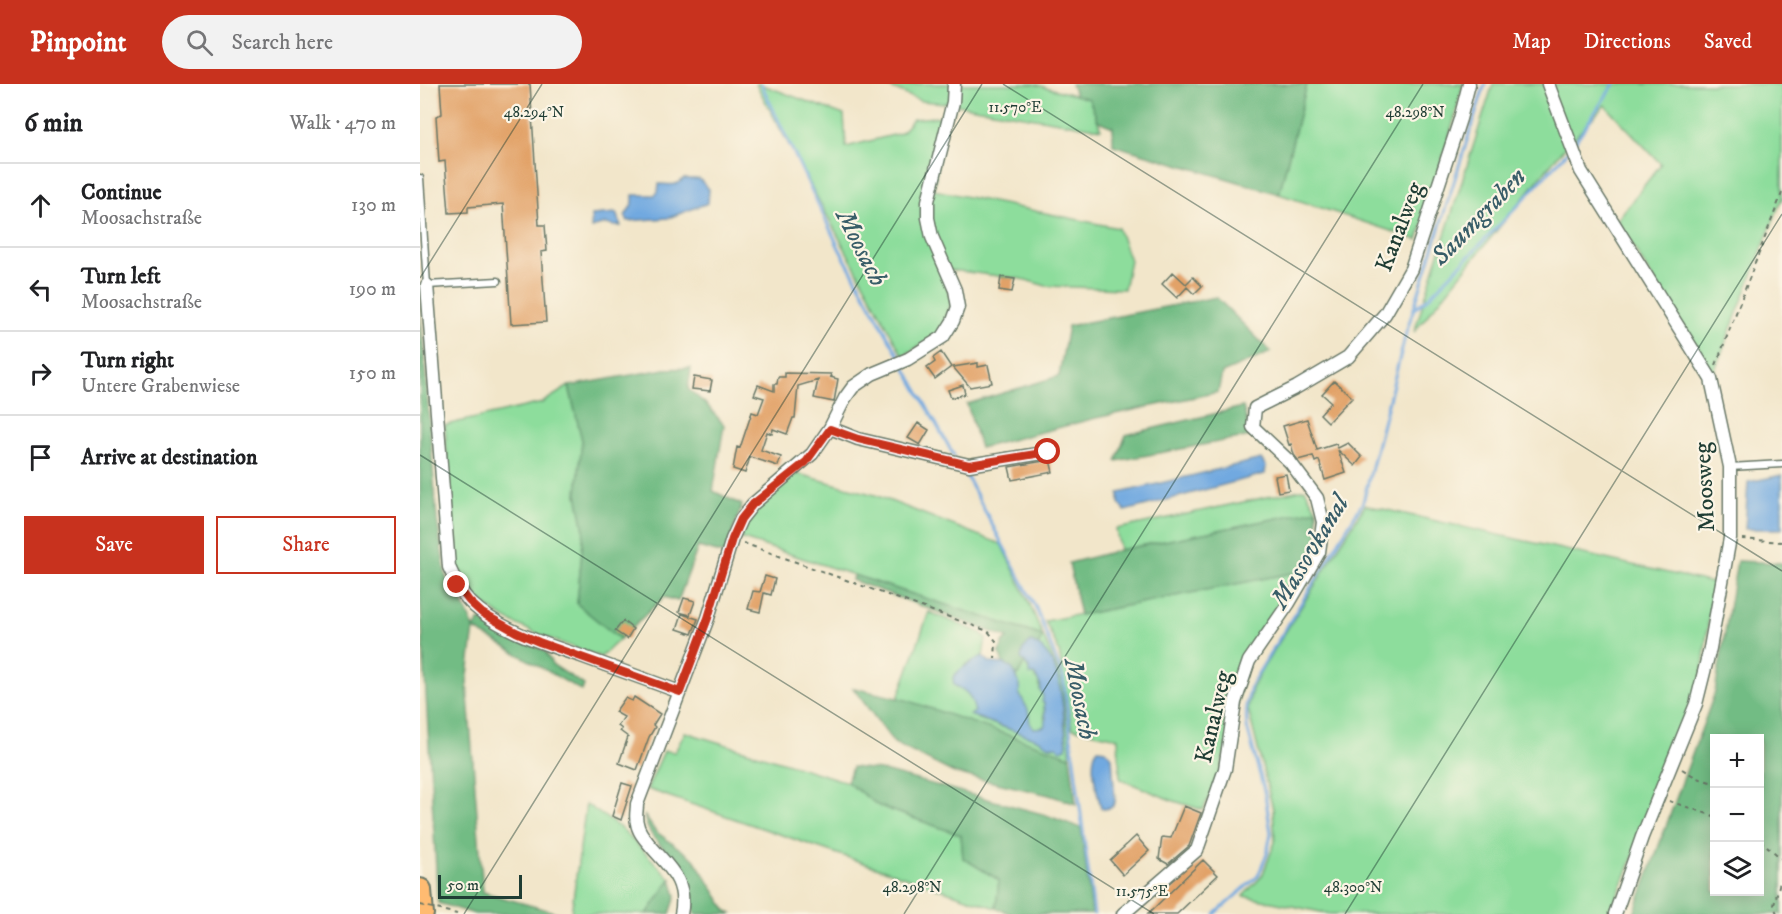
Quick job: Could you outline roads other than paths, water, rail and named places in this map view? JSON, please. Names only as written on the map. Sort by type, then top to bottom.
[{"type":"highway","points":[[420,890],[422,914]]},
{"type":"street","points":[[681,914],[684,903],[681,888],[674,872],[642,835],[636,823],[637,804],[708,618],[732,539],[741,519],[753,504],[806,462],[830,429],[853,387],[943,337],[953,321],[958,307],[955,290],[932,237],[928,218],[928,201],[953,102],[954,84]]},
{"type":"street","name":"Kanalweg","points":[[1123,914],[1197,850],[1225,768],[1235,702],[1249,662],[1289,603],[1319,552],[1323,522],[1317,498],[1290,462],[1253,427],[1255,408],[1348,357],[1385,314],[1411,269],[1460,119],[1469,84]]},
{"type":"street","name":"Moosweg","points":[[1548,84],[1581,171],[1711,379],[1730,467],[1730,538],[1710,648],[1696,704],[1642,837],[1615,914]]},
{"type":"street","points":[[427,285],[450,567],[457,585],[482,613],[516,632],[680,692]]},
{"type":"street","points":[[830,429],[858,439],[969,465],[1048,452]]},
{"type":"lane","points":[[420,178],[427,285],[498,281]]},
{"type":"lane","points":[[1730,467],[1782,464]]},
{"type":"water","points":[[683,179],[699,179],[709,189],[708,203],[668,218],[628,221],[625,216],[633,203],[633,195],[655,195],[659,184],[675,184]]},
{"type":"water","points":[[616,213],[621,226],[606,224],[591,228],[592,215]]},
{"type":"water","points":[[1261,459],[1266,466],[1265,474],[1125,511],[1119,503],[1119,493]]},
{"type":"water","points":[[1782,475],[1782,529],[1745,529],[1748,482]]},
{"type":"water","points":[[1031,642],[1051,659],[1060,686],[1067,743],[1066,748],[1061,750],[1056,746],[970,715],[975,712],[971,698],[954,685],[953,677],[956,673],[983,656],[992,663],[1005,664],[1016,676],[1019,693],[1028,710],[1030,724],[1034,728],[1044,727],[1046,720],[1041,686],[1035,675],[1030,675],[1029,668],[1021,658],[1023,649]]},
{"type":"water","points":[[1098,749],[1106,750],[1112,757],[1115,802],[1112,807],[1105,809],[1101,808],[1093,769],[1093,761]]},
{"type":"waterway","name":"Moosach","points":[[761,84],[840,250],[900,358]]},
{"type":"waterway","name":"Massovkanal","points":[[1215,914],[1258,876],[1267,854],[1271,833],[1265,794],[1247,727],[1246,706],[1251,685],[1363,502],[1406,333],[1485,84]]},
{"type":"waterway","name":"Saumgraben","points":[[1575,142],[1614,84]]},
{"type":"waterway","name":"Saumgraben","points":[[1414,309],[1429,297],[1514,210],[1569,150]]},
{"type":"waterway","name":"Moosach","points":[[903,364],[954,456]]},
{"type":"waterway","name":"Moosach","points":[[966,475],[1036,608],[1063,677],[1094,914]]}]
